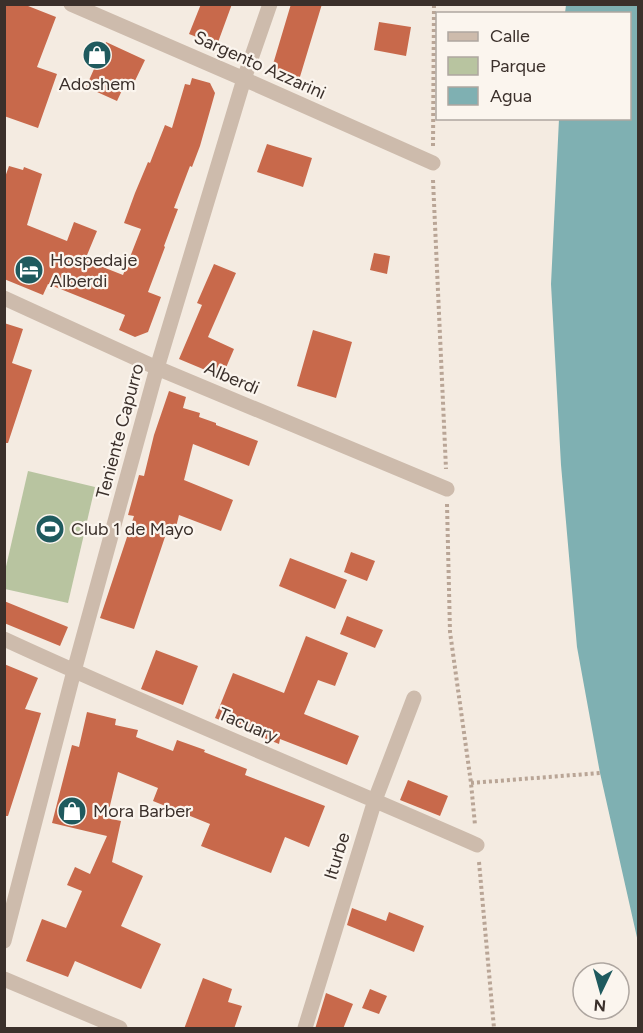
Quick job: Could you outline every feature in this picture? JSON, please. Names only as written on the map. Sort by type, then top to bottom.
[{"type":"street","name":"Sargento Azzarini","points":[[70,4],[433,163]]},
{"type":"street","name":"Teniente Capurro","points":[[4,941],[74,671],[157,368],[244,79],[270,4]]},
{"type":"street","name":"Alberdi","points":[[4,298],[157,368],[447,489]]},
{"type":"street","name":"Tacuary","points":[[4,639],[477,845]]},
{"type":"street","name":"Iturbe","points":[[305,1029],[375,800],[414,698]]},
{"type":"street","points":[[4,979],[120,1029]]},
{"type":"path","points":[[434,4],[433,163],[447,489],[450,632],[471,783],[494,1029]]},
{"type":"path","points":[[471,783],[600,773]]},
{"type":"green space","name":"Club 1 de Mayo","points":[[28,471],[95,487],[68,603],[5,589],[5,571]]},
{"type":"water","points":[[566,5],[638,5],[638,942],[600,773],[577,647],[561,465],[551,284],[559,120],[631,120],[631,12],[565,12]]},
{"type":"building","points":[[4,4],[23,4],[56,17],[37,67],[57,74],[38,128],[4,116]]},
{"type":"building","points":[[201,4],[232,4],[217,45],[189,34]]},
{"type":"building","points":[[291,4],[322,4],[299,80],[271,71]]},
{"type":"building","points":[[379,22],[411,27],[406,56],[374,50]]},
{"type":"building","points":[[106,42],[145,60],[132,87],[125,84],[117,101],[86,87]]},
{"type":"building","points":[[192,78],[210,83],[215,93],[200,146],[174,208],[178,209],[148,292],[161,297],[148,332],[135,337],[119,330],[125,315],[48,284],[43,295],[4,279],[4,180],[9,166],[23,170],[24,167],[42,174],[27,225],[67,241],[74,222],[97,231],[85,260],[123,275],[141,229],[124,223],[165,125],[172,128],[185,84],[190,85]]},
{"type":"building","points":[[267,144],[312,158],[303,187],[257,172]]},
{"type":"building","points":[[374,253],[390,256],[387,274],[370,270]]},
{"type":"building","points":[[214,264],[236,273],[208,337],[234,349],[222,377],[179,359],[202,305],[197,303]]},
{"type":"building","points":[[4,323],[23,329],[12,363],[32,370],[8,443],[4,443]]},
{"type":"building","points":[[313,330],[352,342],[336,398],[297,386]]},
{"type":"building","points":[[169,391],[186,397],[183,408],[200,413],[199,417],[258,441],[249,466],[193,444],[184,480],[233,500],[221,531],[179,515],[176,527],[169,525],[134,629],[100,618],[134,516],[128,515],[139,475],[144,476],[154,435]]},
{"type":"building","points":[[351,552],[375,561],[367,581],[344,572]]},
{"type":"building","points":[[290,558],[347,580],[335,609],[279,586]]},
{"type":"building","points":[[4,601],[68,627],[60,646],[4,623]]},
{"type":"building","points":[[347,616],[383,630],[375,648],[340,634]]},
{"type":"building","points":[[306,636],[348,653],[335,686],[318,680],[304,714],[359,736],[347,765],[280,739],[279,744],[215,718],[233,673],[284,693]]},
{"type":"building","points":[[156,650],[198,666],[183,705],[141,689]]},
{"type":"building","points":[[4,664],[38,678],[25,709],[41,713],[8,816],[4,816]]},
{"type":"building","points":[[87,712],[116,719],[115,725],[138,730],[136,737],[173,751],[177,740],[205,750],[204,752],[247,769],[245,775],[325,806],[309,847],[285,837],[271,873],[201,846],[210,824],[153,801],[158,788],[118,772],[107,818],[121,821],[112,862],[143,876],[121,926],[161,944],[141,989],[75,961],[68,977],[26,961],[42,919],[66,928],[82,891],[67,885],[75,867],[90,874],[107,836],[52,823],[72,745],[79,747]]},
{"type":"building","points":[[408,780],[448,796],[440,816],[400,800]]},
{"type":"building","points":[[352,908],[386,921],[389,912],[424,926],[414,952],[347,925]]},
{"type":"building","points":[[203,978],[232,989],[228,1002],[242,1006],[234,1029],[184,1029]]},
{"type":"building","points":[[370,989],[387,996],[379,1014],[362,1008]]},
{"type":"building","points":[[326,993],[353,1004],[343,1029],[315,1029]]},
{"type":"place","name":"Adoshem","points":[[97,55]]},
{"type":"place","name":"Hospedaje Alberdi","points":[[29,270]]},
{"type":"place","name":"Club 1 de Mayo","points":[[50,529]]},
{"type":"place","name":"Mora Barber","points":[[72,811]]}]
